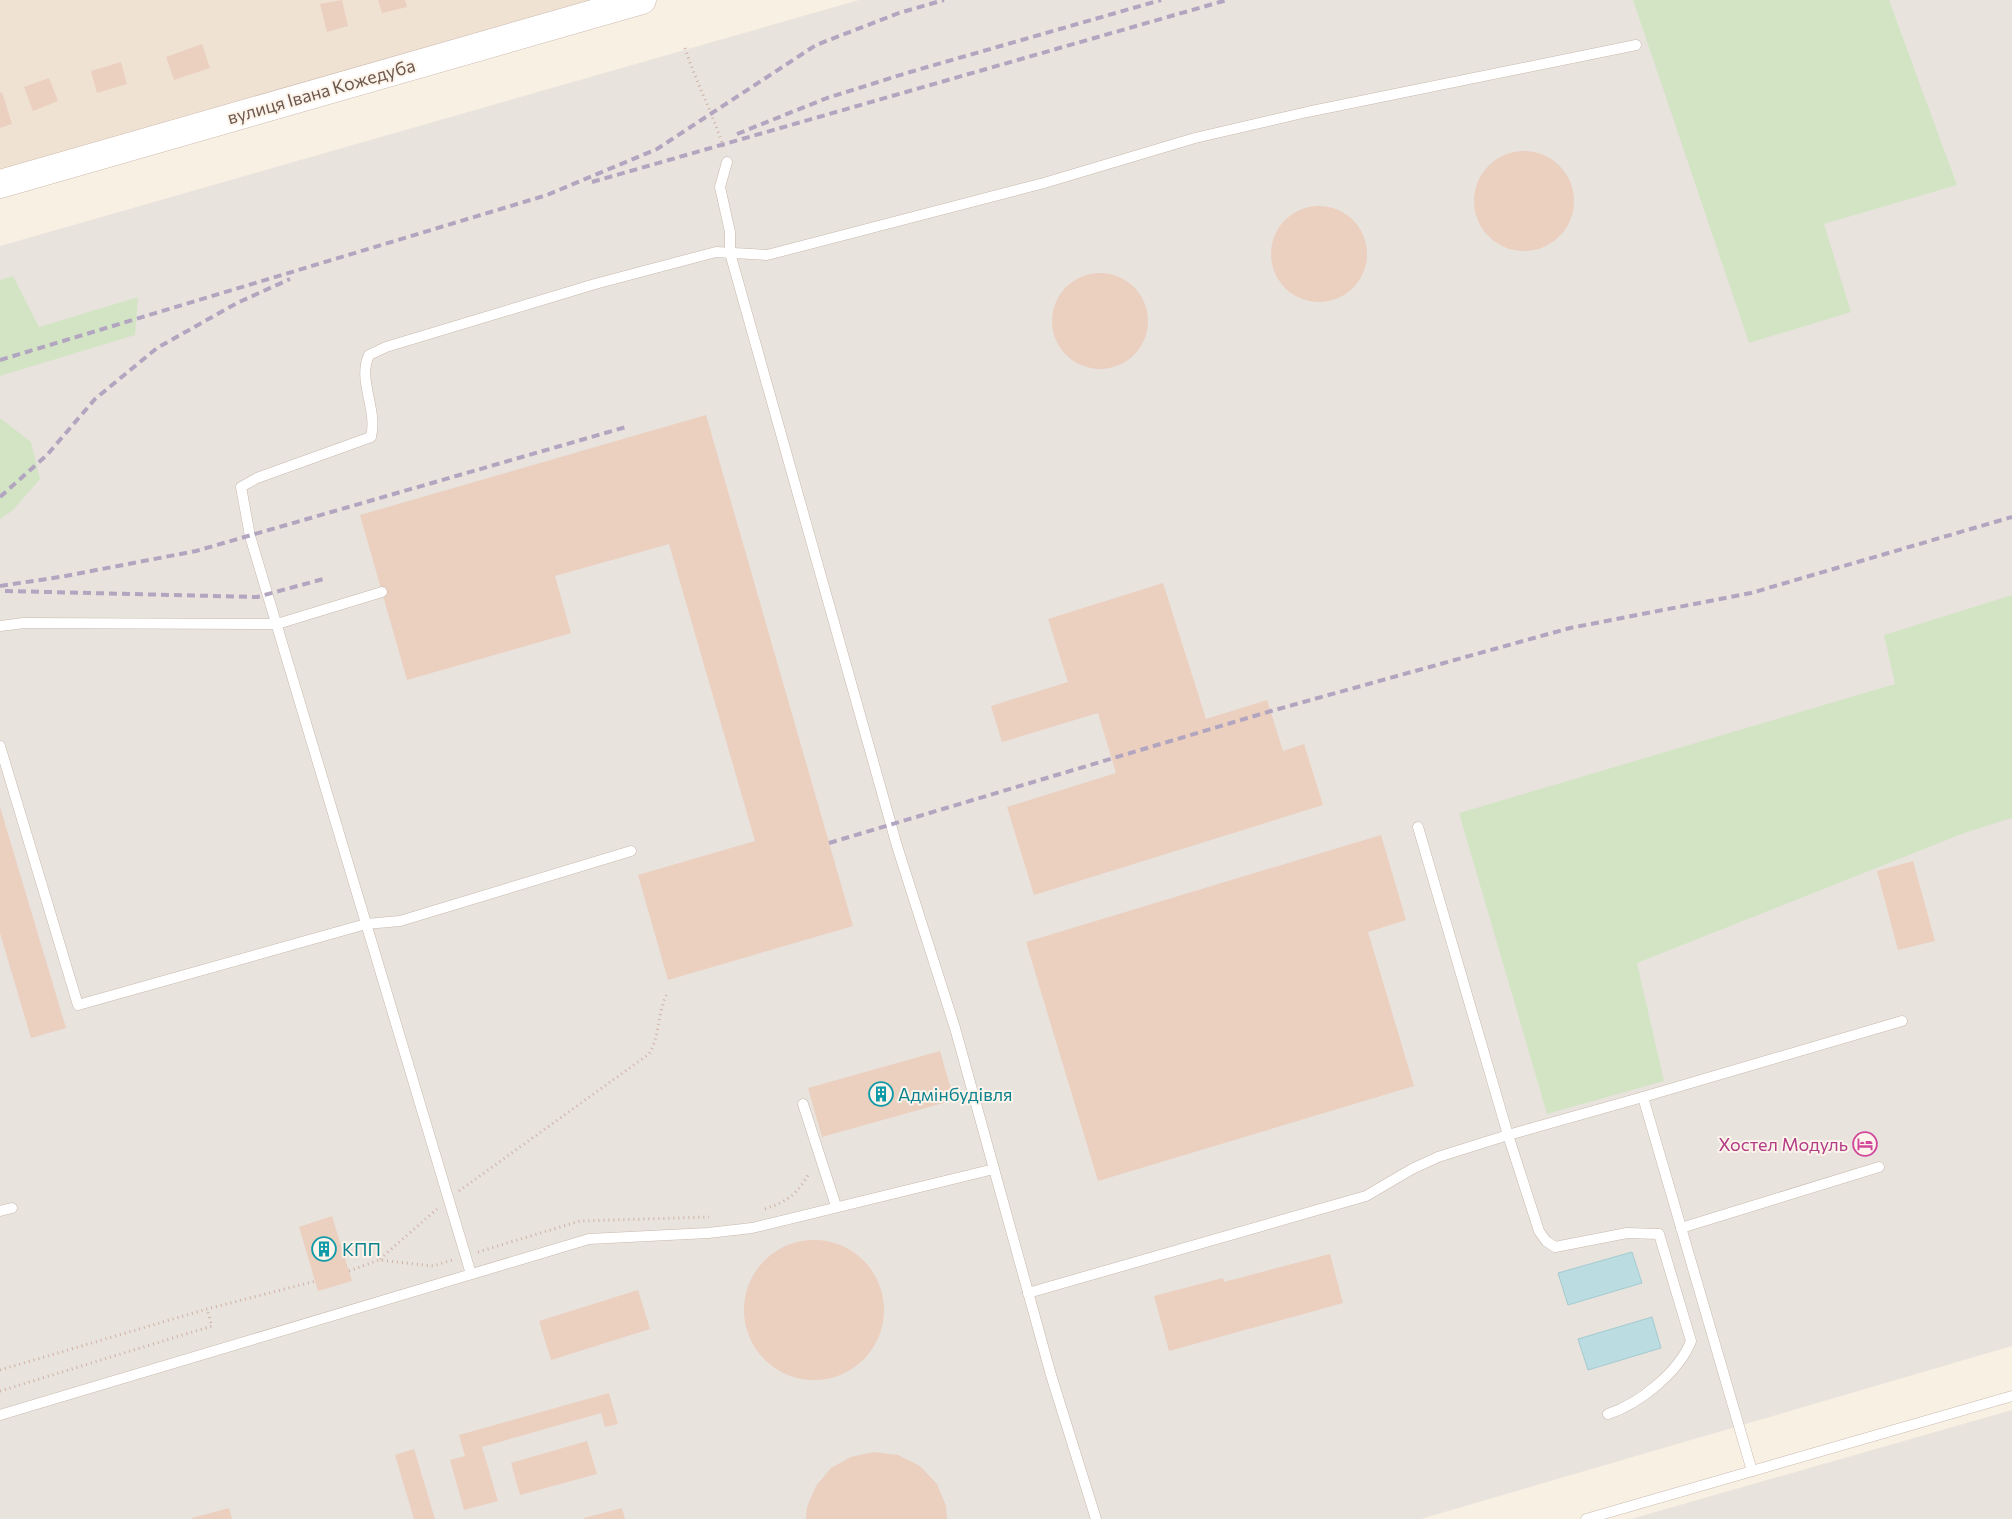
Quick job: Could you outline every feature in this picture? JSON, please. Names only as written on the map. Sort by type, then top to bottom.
[{"type":"street","name":"вулиця Івана Кожедуба","points":[[0,184],[642,0]]},
{"type":"lane","points":[[471,1274],[250,536],[240,487],[257,478],[370,436],[374,423],[364,366],[368,355],[386,347],[595,284],[716,252],[767,255],[1044,183],[1195,138],[1316,110],[1636,45]]},
{"type":"lane","points":[[727,162],[720,187],[730,232],[730,253],[897,846],[955,1028],[1028,1293],[1096,1519]]},
{"type":"lane","points":[[0,626],[24,622],[277,624],[382,592]]},
{"type":"lane","points":[[0,746],[78,1005],[366,924],[400,921],[631,851]]},
{"type":"lane","points":[[1418,827],[1508,1135],[1539,1231],[1546,1241],[1554,1247],[1627,1233],[1659,1234],[1691,1341],[1687,1352],[1656,1386],[1628,1408],[1608,1414]]},
{"type":"lane","points":[[1028,1293],[1366,1196],[1420,1165],[1508,1135],[1902,1021]]},
{"type":"lane","points":[[1643,1097],[1752,1471]]},
{"type":"lane","points":[[803,1104],[836,1206]]},
{"type":"lane","points":[[1681,1228],[1879,1167]]},
{"type":"lane","points":[[0,1415],[588,1238],[708,1233],[752,1228],[994,1169]]},
{"type":"lane","points":[[0,1211],[12,1208]]},
{"type":"lane","points":[[1586,1519],[2012,1396]]},
{"type":"path","points":[[685,48],[700,92],[713,114],[727,162]]},
{"type":"path","points":[[379,1260],[448,1200],[649,1054],[654,1044],[661,1005],[667,994]]},
{"type":"path","points":[[0,1370],[207,1309],[316,1281]]},
{"type":"path","points":[[0,1391],[212,1326],[207,1309]]},
{"type":"shaded area","points":[[0,0],[646,0],[0,185]]},
{"type":"shaded area","points":[[859,0],[2012,0],[2012,1346],[1421,1519],[0,1519],[0,246]]},
{"type":"shaded area","points":[[2012,1410],[2012,1519],[1631,1519]]},
{"type":"green space","points":[[1633,0],[1889,0],[1957,185],[1824,224],[1851,312],[1749,343]]},
{"type":"green space","points":[[13,276],[39,327],[138,297],[135,335],[0,376],[0,280]]},
{"type":"green space","points":[[0,418],[31,442],[40,479],[12,511],[0,519]]},
{"type":"green space","points":[[2012,595],[2012,818],[1967,832],[1637,963],[1664,1081],[1547,1114],[1459,813],[1895,684],[1884,635]]},
{"type":"water","points":[[1632,1252],[1642,1283],[1568,1305],[1558,1273]]},
{"type":"water","points":[[1652,1317],[1661,1348],[1588,1370],[1578,1339]]},
{"type":"building","points":[[342,0],[348,26],[327,32],[320,4]]},
{"type":"building","points":[[378,0],[405,0],[407,7],[382,13]]},
{"type":"building","points":[[202,44],[210,68],[174,80],[166,57]]},
{"type":"building","points":[[121,62],[127,84],[97,93],[91,71]]},
{"type":"building","points":[[49,78],[58,101],[33,111],[24,87]]},
{"type":"building","points":[[2,92],[12,124],[0,128],[0,93]]},
{"type":"building","points":[[1524,151],[1543,155],[1559,166],[1570,182],[1574,201],[1570,220],[1559,236],[1543,247],[1524,251],[1505,247],[1489,236],[1478,220],[1474,201],[1478,182],[1489,166],[1505,155]]},
{"type":"building","points":[[1319,206],[1338,209],[1353,220],[1364,235],[1367,254],[1364,273],[1353,288],[1338,299],[1319,302],[1300,299],[1285,288],[1274,273],[1271,254],[1274,235],[1285,220],[1300,209]]},
{"type":"building","points":[[1100,273],[1118,276],[1134,287],[1145,303],[1148,321],[1145,339],[1134,355],[1118,366],[1100,369],[1082,366],[1066,355],[1055,339],[1052,321],[1055,303],[1066,287],[1082,276]]},
{"type":"building","points":[[706,415],[853,926],[668,980],[638,875],[755,841],[669,544],[555,576],[571,633],[407,680],[360,515]]},
{"type":"building","points":[[1163,583],[1206,719],[1267,700],[1283,751],[1304,744],[1323,805],[1034,895],[1007,807],[1116,773],[1098,713],[1002,742],[991,706],[1068,682],[1048,619]]},
{"type":"building","points":[[0,807],[66,1028],[31,1038],[0,933]]},
{"type":"building","points":[[1381,835],[1406,920],[1368,932],[1414,1086],[1098,1181],[1026,942]]},
{"type":"building","points":[[1913,861],[1935,941],[1898,950],[1877,871]]},
{"type":"building","name":"Адмінбудівля","points":[[940,1051],[954,1100],[822,1137],[808,1088]]},
{"type":"building","name":"КПП","points":[[332,1216],[352,1281],[318,1291],[299,1227]]},
{"type":"building","points":[[814,1240],[841,1246],[853,1252],[863,1261],[872,1271],[878,1283],[884,1310],[878,1337],[872,1349],[863,1359],[853,1368],[841,1374],[814,1380],[787,1374],[775,1368],[765,1359],[756,1349],[750,1337],[744,1310],[750,1283],[756,1271],[765,1261],[775,1252],[787,1246]]},
{"type":"building","points":[[1330,1254],[1343,1303],[1169,1351],[1154,1296],[1223,1278],[1224,1282]]},
{"type":"building","points":[[638,1290],[650,1329],[551,1360],[539,1321]]},
{"type":"building","points":[[609,1393],[618,1424],[605,1427],[601,1413],[482,1447],[498,1501],[464,1510],[450,1460],[465,1456],[459,1435]]},
{"type":"building","points":[[587,1441],[597,1474],[520,1495],[511,1463]]},
{"type":"building","points":[[414,1449],[435,1519],[414,1519],[395,1455]]},
{"type":"building","points":[[874,1452],[898,1455],[920,1466],[937,1484],[946,1506],[947,1519],[806,1519],[807,1507],[816,1486],[831,1468],[851,1457]]},
{"type":"building","points":[[229,1508],[232,1519],[192,1519],[192,1518]]},
{"type":"building","points":[[622,1508],[625,1519],[584,1519],[584,1518]]},
{"type":"railway","points":[[0,360],[547,195],[657,149],[816,45],[899,13],[944,0]]},
{"type":"railway","points":[[737,134],[827,98],[910,72],[1161,0]]},
{"type":"railway","points":[[592,182],[1227,0]]},
{"type":"railway","points":[[0,497],[47,455],[95,399],[157,348],[237,303],[290,279]]},
{"type":"railway","points":[[0,586],[60,577],[196,551],[626,427]]},
{"type":"railway","points":[[829,843],[1271,711],[1570,628],[1751,593],[2012,517]]},
{"type":"railway","points":[[5,591],[257,597],[327,578]]},
{"type":"place","name":"Адмінбудівля","points":[[881,1094]]},
{"type":"place","name":"Хостел Модуль","points":[[1865,1144]]},
{"type":"place","name":"КПП","points":[[324,1249]]}]
